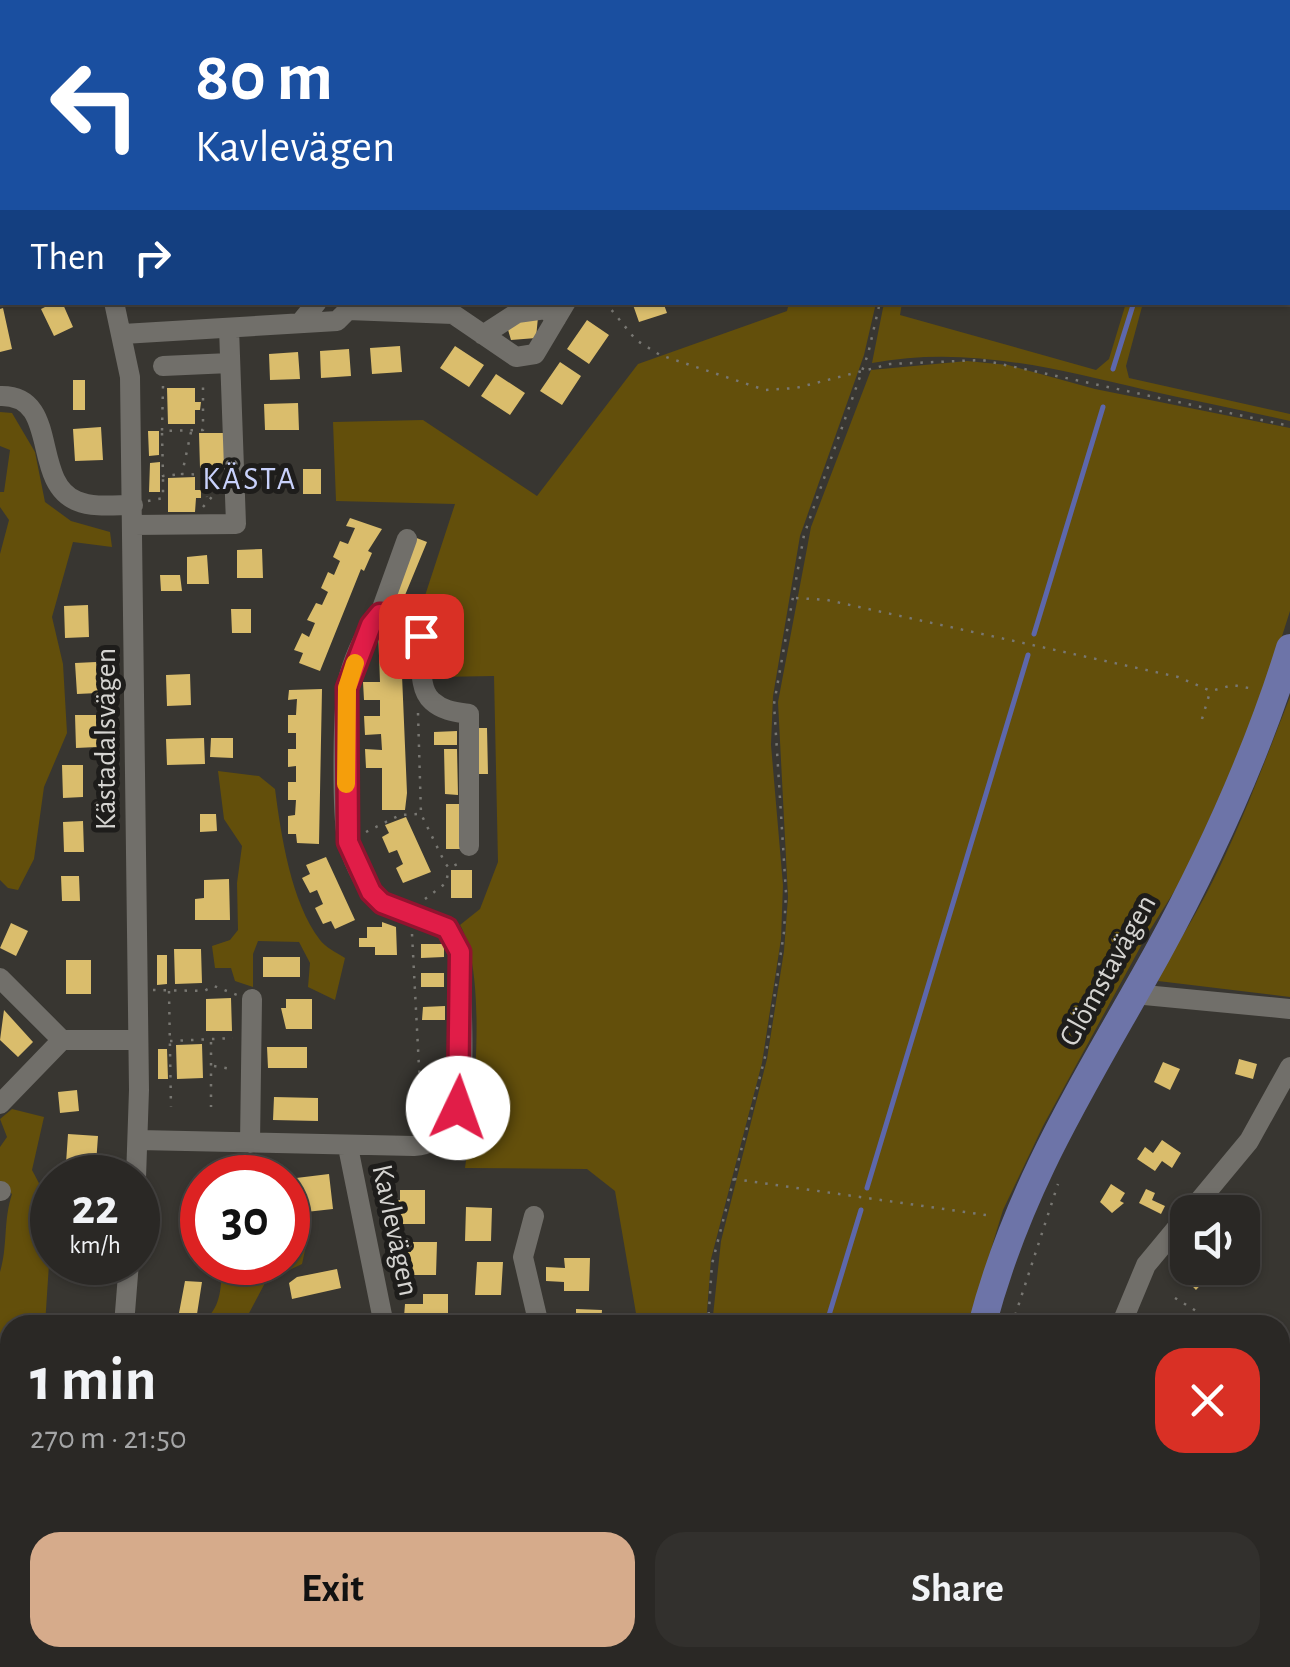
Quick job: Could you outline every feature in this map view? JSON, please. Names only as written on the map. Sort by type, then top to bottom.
[{"type":"main road","name":"Glömstavägen","points":[[985,1315],[1014,1219],[1056,1129],[1134,994],[1227,814],[1285,670]]},
{"type":"street","name":"Kästadalsvägen","points":[[115,305],[130,377],[137,1155]]},
{"type":"street","points":[[300,323],[315,305]]},
{"type":"street","points":[[124,334],[337,321],[347,306],[419,308],[453,314],[483,335],[516,357],[525,357],[534,354],[561,311],[546,308],[517,313],[483,335]]},
{"type":"street","points":[[0,396],[25,402],[34,413],[54,483],[65,494],[133,515],[204,525],[236,524],[229,328]]},
{"type":"street","points":[[163,366],[230,364]]},
{"type":"street","name":"Kavlevägen","points":[[138,1140],[423,1145],[451,1127],[458,1108],[460,952],[447,928],[382,903],[371,892],[348,842],[347,688],[407,539]]},
{"type":"street","points":[[380,614],[402,615],[419,630],[427,695],[444,710],[470,714],[469,846]]},
{"type":"street","points":[[0,978],[62,1040],[138,1040]]},
{"type":"street","points":[[1134,994],[1290,1009]]},
{"type":"street","points":[[245,1143],[252,999]]},
{"type":"street","points":[[242,1038],[245,1143]]},
{"type":"street","points":[[0,1104],[62,1040]]},
{"type":"street","points":[[1124,1315],[1146,1265],[1249,1141],[1290,1067]]},
{"type":"street","name":"Kavlevägen","points":[[348,1146],[382,1315]]},
{"type":"street","points":[[534,1216],[523,1257],[537,1315]]},
{"type":"street","points":[[125,1315],[127,1285]]},
{"type":"path","points":[[607,305],[636,340],[660,355],[755,388],[796,388],[862,370],[945,359],[1005,363],[1290,426]]},
{"type":"path","points":[[709,1315],[712,1264],[765,1056],[784,932],[786,893],[774,704],[804,535],[862,370],[879,305]]},
{"type":"path","points":[[162,432],[203,430],[204,364]]},
{"type":"path","points":[[163,366],[162,476],[225,474],[235,480],[207,498]]},
{"type":"path","points":[[182,474],[191,431]]},
{"type":"path","points":[[203,474],[207,498],[204,525]]},
{"type":"path","points":[[794,598],[827,600],[1178,677],[1211,691],[1285,670]]},
{"type":"path","points":[[1202,719],[1211,691]]},
{"type":"path","points":[[423,1145],[412,905],[446,883],[449,868],[421,814],[418,706],[427,695]]},
{"type":"path","points":[[348,842],[400,816],[421,814]]},
{"type":"path","points":[[449,868],[466,858],[469,846]]},
{"type":"path","points":[[147,990],[224,987],[239,996],[242,1038],[170,1041]]},
{"type":"path","points":[[169,990],[171,1107]]},
{"type":"path","points":[[211,1040],[211,1107]]},
{"type":"path","points":[[212,1065],[242,1070]]},
{"type":"path","points":[[733,1178],[1014,1219]]},
{"type":"path","points":[[1015,1315],[1058,1184]]},
{"type":"path","points":[[1176,1298],[1203,1315]]},
{"type":"shaded area","points":[[788,305],[876,305],[864,355],[800,536],[773,696],[771,745],[783,885],[781,939],[762,1063],[711,1259],[707,1315],[636,1315],[615,1191],[587,1169],[465,1168],[475,1079],[476,1008],[469,947],[460,925],[480,909],[498,862],[494,676],[437,677],[434,646],[419,614],[455,504],[336,501],[333,422],[423,420],[537,496],[638,364],[787,311]]},
{"type":"shaded area","points":[[884,305],[902,305],[900,315],[1096,370],[1109,359],[1125,305],[1142,305],[1126,366],[1129,378],[1290,414],[1290,421],[1011,362],[943,357],[872,363]]},
{"type":"shaded area","points":[[967,361],[1008,365],[1095,389],[1290,428],[1290,611],[1257,715],[1182,879],[1148,933],[1043,1126],[1003,1210],[971,1315],[713,1315],[721,1241],[767,1059],[784,951],[788,897],[778,702],[811,527],[871,370]]},
{"type":"shaded area","points":[[0,412],[12,413],[35,452],[45,502],[71,521],[110,532],[112,547],[73,542],[52,617],[63,664],[67,733],[44,787],[34,859],[18,890],[8,888],[0,880],[0,554],[9,520],[0,507],[0,492],[4,492],[10,450],[0,446]]},
{"type":"shaded area","points":[[1290,697],[1290,997],[1158,981],[1160,970],[1217,872]]},
{"type":"shaded area","points":[[218,771],[259,776],[275,789],[284,847],[302,907],[322,943],[345,958],[335,1000],[308,987],[310,963],[299,942],[258,941],[253,954],[253,987],[235,981],[231,968],[215,968],[212,946],[230,940],[238,930],[237,883],[242,846],[224,819]]},
{"type":"shaded area","points":[[12,1109],[44,1117],[35,1155],[30,1155],[30,1285],[48,1285],[46,1315],[0,1315],[0,1272],[12,1194],[0,1184],[0,1147],[7,1137],[0,1119]]},
{"type":"shaded area","points":[[220,1285],[264,1285],[248,1315],[209,1315]]},
{"type":"building","points":[[63,305],[73,327],[54,336],[41,309]]},
{"type":"building","points":[[633,305],[664,305],[667,313],[639,322]]},
{"type":"building","points":[[3,308],[12,349],[0,352],[0,309]]},
{"type":"building","points":[[538,317],[536,338],[511,340],[506,323]]},
{"type":"building","points":[[587,320],[609,335],[589,364],[567,349]]},
{"type":"building","points":[[400,346],[402,372],[372,374],[370,348]]},
{"type":"building","points":[[455,346],[484,365],[469,387],[440,368]]},
{"type":"building","points":[[349,349],[351,376],[321,378],[320,351]]},
{"type":"building","points":[[298,352],[300,379],[270,380],[269,354]]},
{"type":"building","points":[[560,362],[581,376],[562,405],[540,391]]},
{"type":"building","points":[[496,374],[525,393],[510,415],[481,396]]},
{"type":"building","points":[[73,380],[85,380],[85,410],[73,410]]},
{"type":"building","points":[[167,388],[195,388],[195,402],[201,402],[200,410],[195,410],[195,424],[168,424]]},
{"type":"building","points":[[298,403],[299,430],[265,430],[264,404]]},
{"type":"building","points":[[101,427],[103,460],[75,461],[73,429]]},
{"type":"building","points":[[148,431],[159,431],[159,455],[149,456]]},
{"type":"building","points":[[199,433],[227,433],[227,468],[200,468]]},
{"type":"building","points":[[160,462],[160,492],[149,492],[150,463]]},
{"type":"building","points":[[303,469],[321,469],[321,494],[303,494]]},
{"type":"building","points":[[195,477],[195,490],[201,490],[201,498],[196,498],[195,512],[168,512],[168,478]]},
{"type":"building","points":[[350,518],[382,529],[368,551],[372,553],[364,571],[361,569],[320,671],[299,663],[303,653],[294,650],[302,633],[309,637],[315,623],[307,620],[328,592],[321,588],[328,572],[334,575],[340,561],[333,557],[340,541],[348,544],[355,528],[346,526]]},
{"type":"building","points":[[414,537],[427,542],[403,600],[391,594]]},
{"type":"building","points":[[262,549],[263,578],[237,578],[237,550]]},
{"type":"building","points":[[207,555],[209,584],[187,584],[187,557]]},
{"type":"building","points":[[160,575],[180,575],[182,591],[161,591]]},
{"type":"building","points":[[88,605],[89,637],[65,638],[64,606]]},
{"type":"building","points":[[231,609],[251,609],[251,633],[232,633]]},
{"type":"building","points":[[400,628],[407,793],[405,810],[382,810],[382,768],[366,768],[365,749],[382,750],[381,734],[365,735],[364,716],[380,716],[380,700],[364,700],[363,682],[380,682],[378,629]]},
{"type":"building","points":[[96,662],[98,693],[77,694],[75,663]]},
{"type":"building","points":[[190,674],[191,705],[167,706],[166,675]]},
{"type":"building","points":[[322,689],[319,844],[297,843],[296,834],[288,834],[288,816],[295,815],[296,800],[288,800],[288,782],[296,782],[296,766],[288,767],[288,749],[296,749],[296,733],[288,733],[288,715],[296,715],[297,699],[288,700],[289,690]]},
{"type":"building","points":[[75,715],[96,715],[97,747],[76,748]]},
{"type":"building","points":[[474,728],[487,728],[488,774],[475,774]]},
{"type":"building","points":[[457,731],[457,745],[434,745],[434,732]]},
{"type":"building","points":[[204,738],[205,764],[167,765],[166,739]]},
{"type":"building","points":[[211,738],[233,738],[233,758],[210,757]]},
{"type":"building","points":[[444,749],[457,749],[458,795],[445,794]]},
{"type":"building","points":[[62,765],[83,765],[83,797],[63,798]]},
{"type":"building","points":[[446,804],[459,804],[460,849],[446,849]]},
{"type":"building","points":[[200,814],[216,814],[217,831],[200,832]]},
{"type":"building","points":[[406,817],[431,872],[403,883],[396,868],[403,864],[397,850],[389,853],[382,837],[389,833],[385,825]]},
{"type":"building","points":[[83,821],[84,852],[64,852],[63,822]]},
{"type":"building","points":[[326,857],[355,920],[335,929],[331,921],[323,924],[315,908],[323,904],[317,890],[310,893],[302,878],[310,874],[306,865]]},
{"type":"building","points":[[451,870],[472,870],[472,898],[451,898]]},
{"type":"building","points":[[61,876],[79,876],[80,901],[62,901]]},
{"type":"building","points":[[229,879],[230,920],[195,920],[195,899],[204,898],[204,880]]},
{"type":"building","points":[[382,922],[396,927],[397,955],[375,955],[375,947],[359,947],[359,938],[367,938],[367,927],[382,927]]},
{"type":"building","points":[[11,923],[28,931],[16,956],[0,948]]},
{"type":"building","points":[[421,944],[444,944],[444,957],[421,958]]},
{"type":"building","points":[[174,949],[201,949],[202,983],[175,984]]},
{"type":"building","points":[[157,955],[167,955],[167,984],[157,985]]},
{"type":"building","points":[[263,957],[300,957],[300,977],[263,977]]},
{"type":"building","points":[[66,960],[91,960],[91,994],[66,994]]},
{"type":"building","points":[[421,973],[444,973],[444,987],[421,987]]},
{"type":"building","points":[[231,998],[232,1031],[206,1031],[206,999]]},
{"type":"building","points":[[286,999],[312,999],[312,1029],[286,1029],[281,1008],[286,1008]]},
{"type":"building","points":[[445,1006],[445,1020],[422,1020],[423,1007]]},
{"type":"building","points":[[4,1010],[33,1042],[18,1057],[0,1040]]},
{"type":"building","points":[[202,1044],[203,1078],[177,1079],[176,1045]]},
{"type":"building","points":[[267,1047],[307,1047],[307,1068],[268,1068]]},
{"type":"building","points":[[158,1049],[167,1049],[168,1079],[158,1079]]},
{"type":"building","points":[[1239,1059],[1257,1064],[1253,1079],[1235,1074]]},
{"type":"building","points":[[1163,1062],[1180,1069],[1170,1090],[1154,1082]]},
{"type":"building","points":[[77,1090],[79,1111],[60,1113],[58,1092]]},
{"type":"building","points":[[274,1097],[318,1098],[318,1121],[273,1120]]},
{"type":"building","points":[[68,1134],[98,1136],[97,1155],[67,1155]]},
{"type":"building","points":[[1162,1140],[1181,1153],[1172,1168],[1162,1161],[1155,1171],[1137,1159],[1145,1147],[1153,1153]]},
{"type":"building","points":[[329,1174],[333,1209],[310,1212],[310,1176]]},
{"type":"building","points":[[1111,1184],[1125,1193],[1120,1201],[1124,1203],[1112,1213],[1100,1202]]},
{"type":"building","points":[[1146,1189],[1155,1193],[1152,1200],[1165,1206],[1161,1214],[1139,1203]]},
{"type":"building","points":[[400,1190],[425,1190],[425,1224],[399,1224],[399,1214],[381,1213],[382,1200],[400,1200]]},
{"type":"building","points":[[466,1207],[492,1208],[491,1241],[465,1241]]},
{"type":"building","points":[[411,1242],[437,1242],[436,1275],[410,1275],[410,1266],[393,1265],[393,1252],[411,1252]]},
{"type":"building","points":[[564,1258],[590,1258],[589,1291],[564,1291],[564,1282],[546,1281],[546,1267],[565,1268]]},
{"type":"building","points":[[477,1262],[503,1262],[501,1295],[475,1295]]},
{"type":"building","points":[[337,1269],[341,1288],[292,1299],[289,1285],[310,1285],[310,1274]]},
{"type":"building","points":[[184,1285],[202,1285],[197,1314],[179,1313]]},
{"type":"building","points":[[423,1294],[448,1294],[448,1315],[404,1315],[405,1304],[423,1304]]},
{"type":"building","points":[[576,1309],[602,1310],[602,1315],[576,1315]]},
{"type":"waterway","points":[[1113,369],[1133,305]]},
{"type":"waterway","points":[[1034,634],[1103,407]]},
{"type":"waterway","points":[[867,1188],[1028,655]]},
{"type":"waterway","points":[[829,1315],[861,1210]]},
{"type":"slow traffic","points":[[346,784],[347,688],[355,663]]},
{"type":"district","name":"KÄSTA","points":[[250,478]]},
{"type":"route","points":[[421,636],[410,618],[390,612],[380,614],[371,625],[350,674],[346,822],[348,842],[371,892],[382,903],[438,922],[455,938],[460,952],[458,1108]]}]
